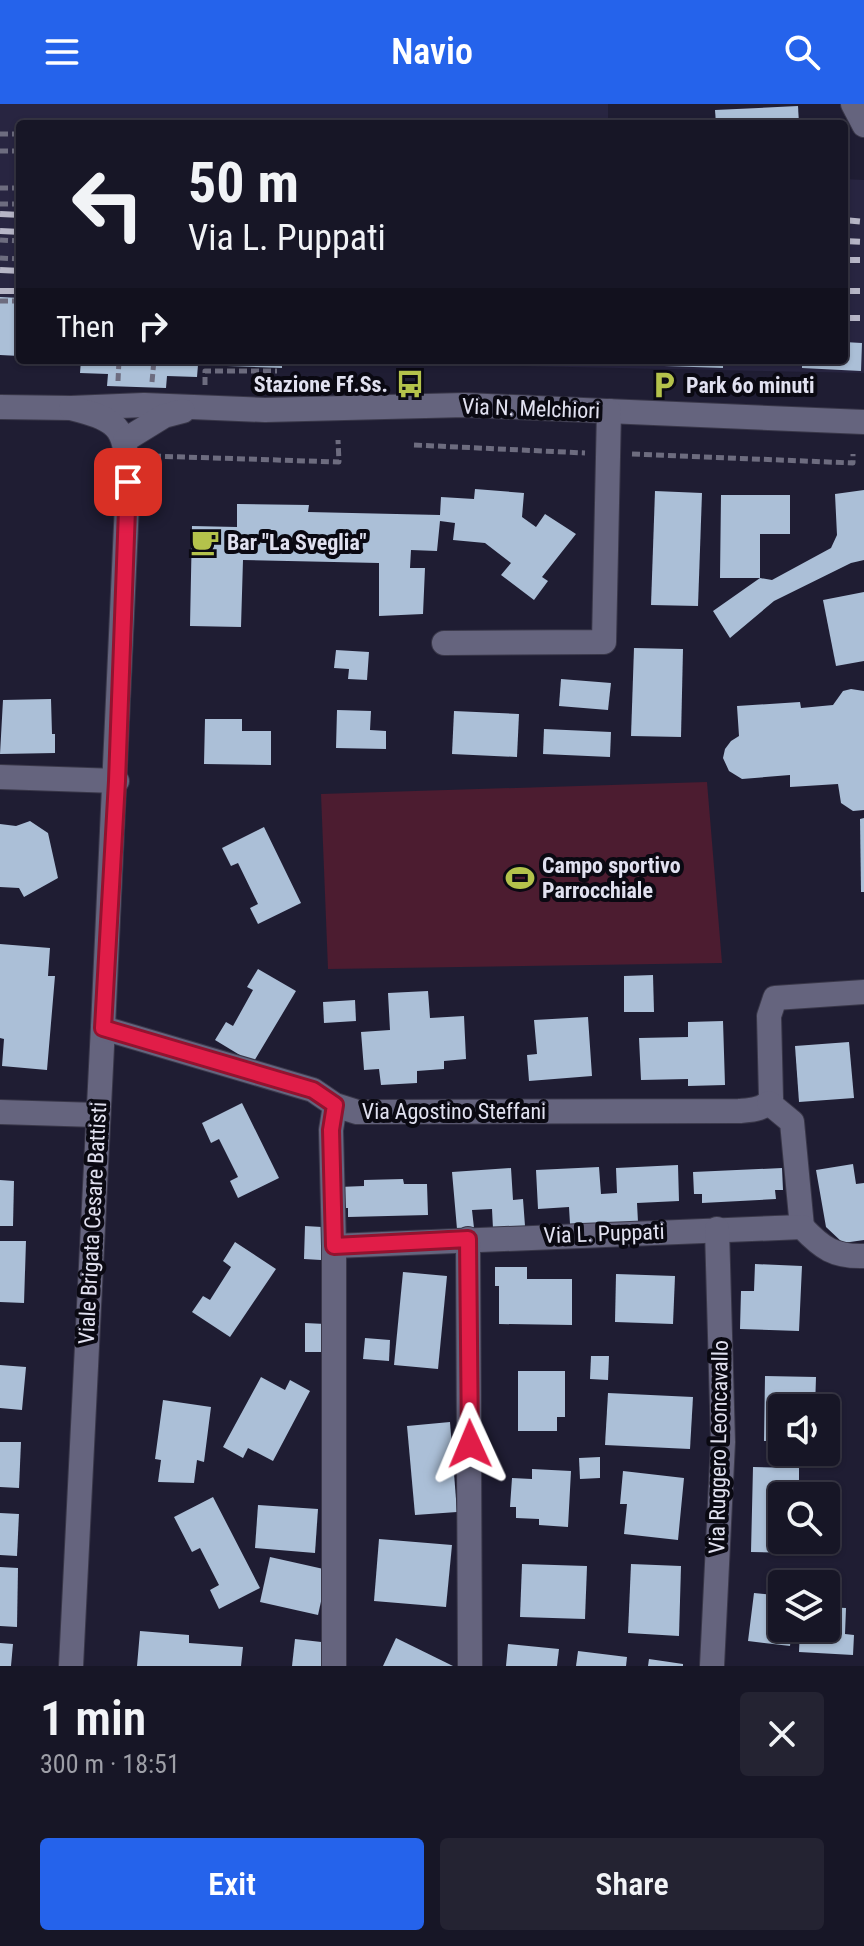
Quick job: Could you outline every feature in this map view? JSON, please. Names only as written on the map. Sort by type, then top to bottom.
[{"type":"street","points":[[853,104],[864,125]]},
{"type":"street","name":"Via N. Melchiori","points":[[71,408],[106,419],[116,425],[125,440],[201,398]]},
{"type":"street","name":"Via N. Melchiori","points":[[0,407],[144,405],[201,398],[465,405],[864,422]]},
{"type":"street","points":[[444,643],[604,642],[609,411]]},
{"type":"street","name":"Viale Brigata Cesare Battisti","points":[[71,1666],[97,1115],[117,781],[128,482],[125,440]]},
{"type":"street","points":[[0,777],[117,781]]},
{"type":"street","points":[[864,992],[775,998],[769,1016],[773,1093],[769,1103],[792,1122],[802,1227],[818,1244],[837,1255],[864,1256]]},
{"type":"street","name":"Via Agostino Steffani","points":[[103,1028],[313,1090],[335,1105],[357,1112],[723,1111],[753,1110],[769,1103]]},
{"type":"street","points":[[334,1666],[331,1130],[335,1105]]},
{"type":"street","points":[[0,1112],[97,1115]]},
{"type":"street","name":"Via L. Puppati","points":[[334,1246],[802,1227]]},
{"type":"street","name":"Via Ruggero Leoncavallo","points":[[712,1666],[723,1442],[717,1229]]},
{"type":"street","points":[[468,1239],[470,1666]]},
{"type":"path","points":[[118,381],[119,364]]},
{"type":"path","points":[[152,382],[154,364]]},
{"type":"path","points":[[201,398],[205,371],[277,371]]},
{"type":"path","points":[[153,456],[339,462],[338,440]]},
{"type":"path","points":[[414,445],[590,453]]},
{"type":"path","points":[[629,454],[853,463],[853,454]]},
{"type":"shaded area","points":[[0,104],[608,104],[608,120],[16,120],[16,356],[0,355]]},
{"type":"shaded area","points":[[848,179],[864,180],[864,373],[415,364],[848,364]]},
{"type":"shaded area","name":"Campo sportivo Parrocchiale","points":[[707,782],[722,963],[328,969],[321,794]]},
{"type":"building","points":[[798,106],[799,120],[716,120],[715,110]]},
{"type":"building","points":[[0,297],[16,298],[16,356],[0,355]]},
{"type":"building","points":[[848,342],[862,343],[861,371],[802,368],[802,364],[848,364]]},
{"type":"building","points":[[81,364],[282,364],[282,368],[198,365],[197,377],[167,376],[166,388],[107,386],[108,374],[80,373]]},
{"type":"building","points":[[605,364],[723,364],[723,368]]},
{"type":"building","points":[[475,489],[524,493],[522,517],[536,527],[545,514],[576,534],[542,577],[548,581],[534,600],[501,575],[511,563],[485,543],[453,540],[455,523],[440,521],[437,551],[411,550],[410,568],[425,568],[423,614],[379,616],[379,563],[243,560],[241,627],[190,626],[192,526],[237,527],[237,504],[309,505],[308,512],[440,515],[441,497],[474,499]]},
{"type":"building","points":[[864,490],[864,560],[851,563],[774,601],[730,638],[713,611],[760,578],[772,580],[831,548],[837,535],[835,494]]},
{"type":"building","points":[[655,491],[702,493],[698,606],[651,605]]},
{"type":"building","points":[[721,495],[790,495],[790,534],[760,534],[760,578],[720,578]]},
{"type":"building","points":[[864,592],[864,661],[836,666],[823,600]]},
{"type":"building","points":[[634,648],[683,649],[681,737],[631,736]]},
{"type":"building","points":[[336,650],[369,652],[367,680],[348,679],[349,669],[334,668]]},
{"type":"building","points":[[561,679],[611,683],[608,710],[559,706]]},
{"type":"building","points":[[843,691],[864,691],[864,810],[853,811],[841,803],[838,784],[790,787],[790,775],[742,779],[729,771],[723,758],[725,749],[739,736],[737,706],[800,702],[801,708],[833,705]]},
{"type":"building","points":[[51,699],[55,753],[0,754],[3,700]]},
{"type":"building","points":[[337,710],[371,711],[370,730],[386,731],[386,749],[336,748]]},
{"type":"building","points":[[454,711],[519,714],[517,757],[452,754]]},
{"type":"building","points":[[205,719],[242,719],[242,731],[271,731],[271,765],[204,764]]},
{"type":"building","points":[[544,729],[611,732],[610,757],[543,754]]},
{"type":"building","points":[[864,818],[864,892],[861,892],[860,819]]},
{"type":"building","points":[[30,821],[48,833],[58,878],[24,897],[19,888],[0,887],[0,824],[16,826]]},
{"type":"building","points":[[264,827],[301,903],[258,924],[250,908],[258,904],[238,863],[231,866],[222,848]]},
{"type":"building","points":[[0,944],[50,948],[48,976],[55,976],[47,1070],[2,1066],[4,1039],[0,1038]]},
{"type":"building","points":[[258,969],[296,991],[253,1063],[215,1040],[226,1022],[233,1026],[253,990],[247,987]]},
{"type":"building","points":[[653,975],[654,1012],[624,1012],[624,976]]},
{"type":"building","points":[[428,991],[430,1018],[464,1016],[466,1059],[444,1061],[444,1069],[417,1071],[417,1083],[381,1085],[379,1069],[364,1070],[361,1032],[390,1030],[388,993]]},
{"type":"building","points":[[355,1000],[356,1021],[324,1023],[323,1002]]},
{"type":"building","points":[[588,1017],[592,1076],[529,1081],[527,1055],[537,1054],[534,1020]]},
{"type":"building","points":[[723,1021],[725,1085],[688,1086],[688,1079],[641,1080],[639,1038],[688,1037],[688,1022]]},
{"type":"building","points":[[849,1042],[854,1098],[799,1102],[795,1046]]},
{"type":"building","points":[[242,1103],[279,1178],[238,1198],[230,1181],[238,1177],[219,1139],[211,1143],[202,1123]]},
{"type":"building","points":[[853,1164],[856,1184],[864,1183],[864,1240],[843,1243],[826,1227],[816,1170]]},
{"type":"building","points":[[678,1165],[679,1201],[637,1203],[638,1222],[570,1224],[569,1207],[538,1209],[536,1170],[599,1167],[601,1194],[617,1193],[616,1168]]},
{"type":"building","points":[[511,1168],[513,1200],[523,1199],[525,1226],[493,1229],[492,1209],[472,1210],[474,1228],[457,1229],[452,1172]]},
{"type":"building","points":[[782,1168],[783,1190],[775,1190],[776,1199],[702,1203],[702,1194],[694,1194],[693,1172]]},
{"type":"building","points":[[403,1179],[404,1184],[427,1184],[428,1215],[348,1217],[348,1208],[340,1208],[339,1187],[364,1186],[364,1180]]},
{"type":"building","points":[[0,1180],[14,1181],[13,1226],[0,1226]]},
{"type":"building","points":[[305,1226],[322,1227],[321,1260],[304,1259]]},
{"type":"building","points":[[0,1241],[26,1241],[24,1303],[0,1302]]},
{"type":"building","points":[[235,1242],[276,1269],[230,1337],[192,1312],[203,1296],[210,1300],[231,1267],[223,1261]]},
{"type":"building","points":[[755,1264],[802,1266],[799,1331],[740,1329],[741,1291],[754,1291]]},
{"type":"building","points":[[495,1267],[527,1267],[527,1279],[572,1279],[572,1325],[499,1324],[499,1286],[495,1286]]},
{"type":"building","points":[[403,1272],[447,1276],[438,1369],[394,1365]]},
{"type":"building","points":[[616,1274],[675,1276],[673,1324],[615,1322]]},
{"type":"building","points":[[305,1323],[325,1324],[325,1352],[305,1352]]},
{"type":"building","points":[[365,1338],[390,1340],[389,1361],[363,1359]]},
{"type":"building","points":[[591,1356],[609,1356],[608,1380],[590,1379]]},
{"type":"building","points":[[0,1365],[26,1367],[22,1410],[0,1408]]},
{"type":"building","points":[[518,1371],[565,1371],[565,1417],[557,1417],[557,1431],[518,1431]]},
{"type":"building","points":[[765,1376],[816,1377],[815,1394],[768,1394],[768,1441],[764,1441]]},
{"type":"building","points":[[261,1377],[285,1390],[290,1380],[310,1391],[273,1461],[248,1448],[243,1458],[223,1447]]},
{"type":"building","points":[[608,1393],[693,1397],[690,1449],[605,1445]]},
{"type":"building","points":[[163,1400],[211,1407],[204,1462],[197,1460],[194,1483],[158,1482],[161,1460],[155,1459]]},
{"type":"building","points":[[450,1422],[457,1512],[415,1515],[407,1426]]},
{"type":"building","points":[[0,1442],[21,1442],[19,1488],[0,1487]]},
{"type":"building","points":[[600,1457],[600,1478],[580,1479],[579,1458]]},
{"type":"building","points":[[753,1467],[799,1468],[799,1482],[768,1482],[768,1552],[751,1552]]},
{"type":"building","points":[[532,1469],[571,1471],[568,1527],[539,1525],[539,1519],[516,1518],[516,1507],[510,1507],[512,1478],[532,1479]]},
{"type":"building","points":[[623,1471],[684,1478],[678,1540],[624,1534],[627,1504],[620,1504]]},
{"type":"building","points":[[213,1497],[260,1588],[219,1609],[210,1590],[219,1585],[200,1548],[192,1552],[174,1517]]},
{"type":"building","points":[[258,1505],[318,1509],[315,1553],[255,1548]]},
{"type":"building","points":[[0,1513],[19,1514],[17,1556],[0,1555]]},
{"type":"building","points":[[379,1539],[452,1545],[446,1607],[374,1601]]},
{"type":"building","points":[[270,1557],[328,1570],[318,1615],[260,1602]]},
{"type":"building","points":[[522,1564],[587,1566],[585,1619],[520,1617]]},
{"type":"building","points":[[631,1564],[681,1566],[679,1636],[628,1633]]},
{"type":"building","points":[[0,1567],[18,1568],[17,1627],[0,1626]]},
{"type":"building","points":[[754,1593],[768,1594],[768,1642],[790,1642],[790,1646],[748,1641]]},
{"type":"building","points":[[840,1608],[846,1608],[845,1634],[854,1635],[853,1655],[799,1652],[799,1642],[840,1642]]},
{"type":"building","points":[[140,1631],[189,1635],[189,1643],[243,1647],[241,1666],[137,1666]]},
{"type":"building","points":[[396,1638],[453,1666],[383,1666]]},
{"type":"building","points":[[295,1639],[330,1643],[327,1666],[292,1666]]},
{"type":"building","points":[[0,1643],[13,1644],[11,1666],[0,1666]]},
{"type":"building","points":[[508,1644],[559,1649],[557,1666],[506,1666]]},
{"type":"building","points":[[578,1651],[627,1657],[626,1666],[576,1666]]},
{"type":"building","points":[[649,1659],[683,1664],[683,1666],[648,1666]]},
{"type":"railway","points":[[0,214],[16,215]]},
{"type":"railway","points":[[848,220],[864,222]]},
{"type":"railway","points":[[0,231],[16,232]]},
{"type":"railway","points":[[848,241],[864,242]]},
{"type":"railway","points":[[848,260],[864,260]]},
{"type":"railway","points":[[0,270],[16,271]]},
{"type":"railway","points":[[0,291],[16,291]]},
{"type":"railway","points":[[848,291],[864,291]]},
{"type":"railway","points":[[848,318],[864,318]]},
{"type":"place","name":"Stazione Ff.Ss.","points":[[410,384]]},
{"type":"place","name":"Park 6o minuti","points":[[664,385]]},
{"type":"place","name":"Bar \"La Sveglia\"","points":[[205,542]]},
{"type":"place","name":"Campo sportivo Parrocchiale","points":[[520,878]]},
{"type":"route","points":[[128,482],[117,781],[103,1028],[313,1090],[335,1105],[331,1130],[334,1246],[468,1239],[470,1444]]}]
